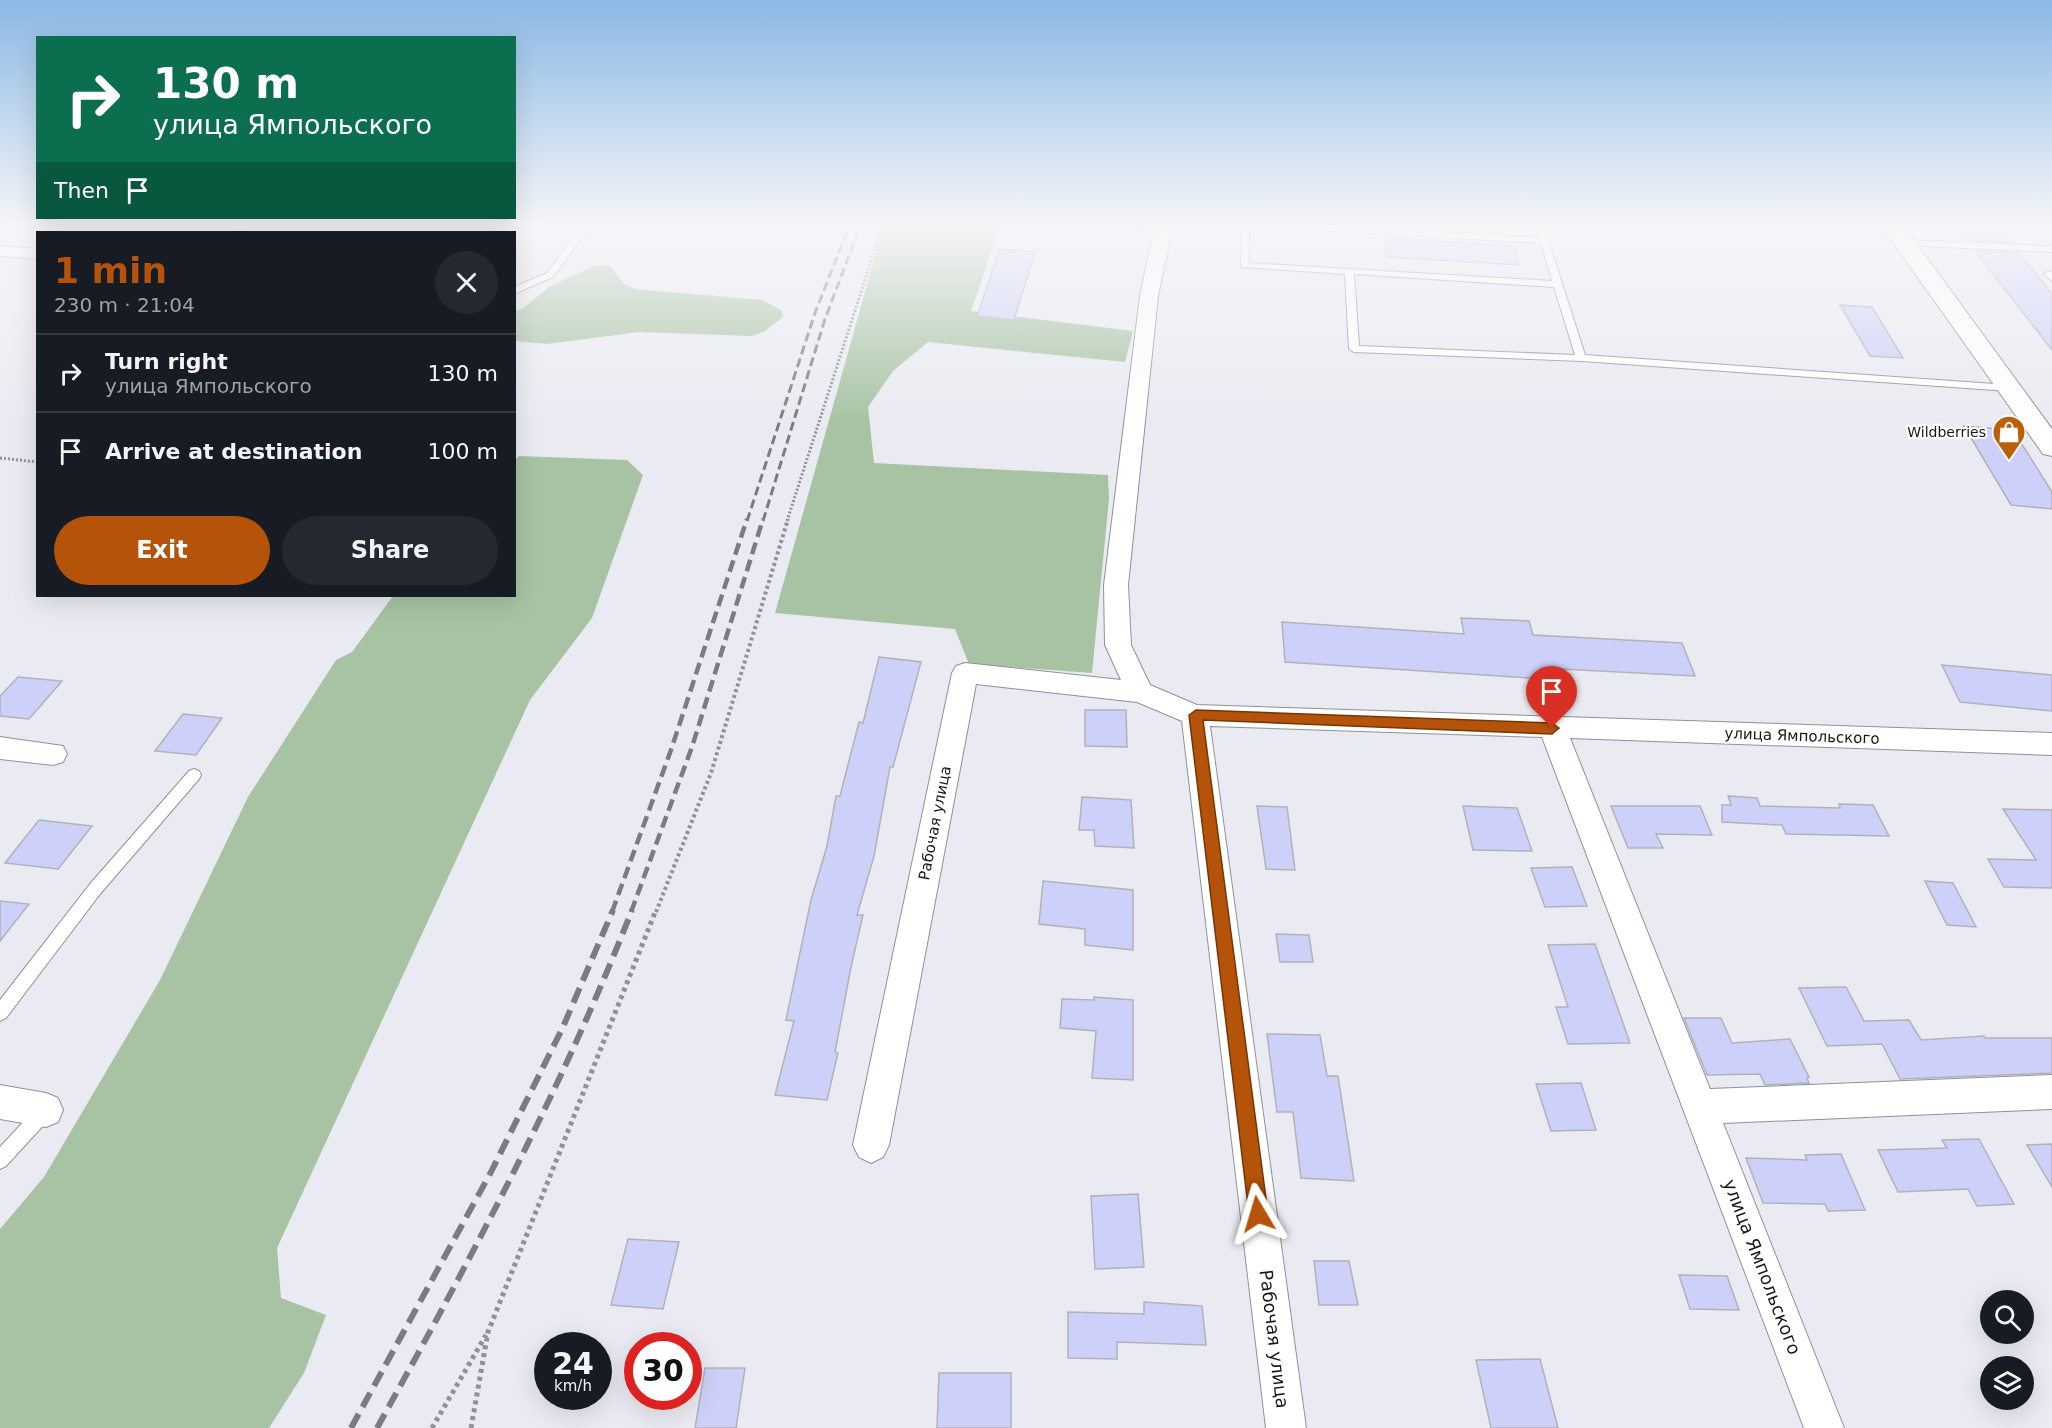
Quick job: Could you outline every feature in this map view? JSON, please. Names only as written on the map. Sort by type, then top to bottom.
[{"type":"main road","points":[[1938,291],[2052,448]]},
{"type":"street","points":[[1150,291],[1116,585],[1118,645],[1140,692],[1196,715]]},
{"type":"street","name":"Рабочая улица","points":[[872,1145],[965,673],[1140,692]]},
{"type":"street","name":"Рабочая улица","points":[[1196,715],[1286,1428]]},
{"type":"street","name":"улица Ямпольского","points":[[1196,715],[2052,744]]},
{"type":"street","name":"улица Ямпольского","points":[[1552,728],[1824,1428]]},
{"type":"street","points":[[0,748],[53,754]]},
{"type":"street","points":[[1699,1107],[2052,1092]]},
{"type":"street","points":[[0,1102],[46,1110]]},
{"type":"lane","points":[[1350,291],[1354,349],[1581,358],[2009,388]]},
{"type":"lane","points":[[1559,291],[1581,358]]},
{"type":"lane","points":[[0,1013],[95,889],[194,775]]},
{"type":"lane","points":[[0,1160],[46,1110]]},
{"type":"path","points":[[432,1428],[488,1332],[711,773],[797,489],[862,291]]},
{"type":"path","points":[[0,458],[36,462]]},
{"type":"path","points":[[471,1428],[471,1413],[488,1332]]},
{"type":"green space","points":[[545,291],[654,291],[762,300],[781,310],[783,317],[765,331],[752,336],[639,332],[547,344],[516,341],[516,311],[522,309]]},
{"type":"green space","points":[[865,291],[978,291],[971,311],[1133,331],[1125,362],[928,342],[893,371],[868,407],[874,463],[1108,475],[1109,499],[1092,673],[969,664],[955,629],[775,613]]},
{"type":"green space","points":[[519,456],[627,460],[643,475],[592,618],[530,700],[277,1248],[281,1298],[326,1315],[304,1373],[269,1428],[0,1428],[0,1229],[44,1177],[160,980],[248,797],[336,660],[352,652],[392,597],[516,597],[516,458]]},
{"type":"building","points":[[986,291],[1023,291],[1014,320],[977,316]]},
{"type":"building","points":[[2006,291],[2049,291],[2052,294],[2052,350]]},
{"type":"building","points":[[1840,305],[1872,307],[1903,358],[1870,356]]},
{"type":"building","name":"Wildberries","points":[[1964,426],[2013,430],[2052,492],[2052,509],[2011,505]]},
{"type":"building","points":[[1461,618],[1529,621],[1533,635],[1682,643],[1695,676],[1542,668],[1545,679],[1285,662],[1282,622],[1464,634]]},
{"type":"building","points":[[879,657],[921,662],[893,767],[890,767],[874,856],[857,915],[863,915],[851,967],[835,1052],[838,1053],[827,1100],[775,1095],[794,1021],[786,1020],[811,900],[827,846],[836,796],[840,796],[859,722],[863,723]]},
{"type":"building","points":[[1942,665],[2052,675],[2052,711],[1960,702]]},
{"type":"building","points":[[18,677],[62,681],[29,719],[0,716],[0,696]]},
{"type":"building","points":[[1085,710],[1126,710],[1127,747],[1085,746]]},
{"type":"building","points":[[183,714],[222,718],[196,755],[155,751]]},
{"type":"building","points":[[1728,796],[1757,798],[1760,806],[1840,808],[1839,804],[1873,805],[1889,836],[1786,834],[1782,825],[1722,822],[1722,805],[1731,805]]},
{"type":"building","points":[[1082,797],[1131,800],[1134,848],[1095,846],[1094,830],[1079,830]]},
{"type":"building","points":[[1257,806],[1287,807],[1295,870],[1266,869]]},
{"type":"building","points":[[1463,806],[1517,808],[1532,851],[1473,850]]},
{"type":"building","points":[[1611,806],[1700,806],[1712,835],[1656,834],[1663,848],[1628,848]]},
{"type":"building","points":[[2003,809],[2052,810],[2052,888],[2004,887],[1988,859],[2036,860]]},
{"type":"building","points":[[39,820],[92,826],[58,869],[5,863]]},
{"type":"building","points":[[1572,867],[1587,906],[1545,907],[1531,868]]},
{"type":"building","points":[[1043,881],[1133,890],[1133,950],[1085,945],[1085,929],[1039,924]]},
{"type":"building","points":[[1925,881],[1953,883],[1976,927],[1947,925]]},
{"type":"building","points":[[0,901],[29,904],[0,941]]},
{"type":"building","points":[[1276,934],[1309,935],[1313,962],[1280,962]]},
{"type":"building","points":[[1595,944],[1630,1043],[1568,1044],[1556,1007],[1568,1007],[1548,945]]},
{"type":"building","points":[[1846,987],[1864,1021],[1909,1020],[1921,1040],[1984,1036],[1985,1038],[2052,1038],[2052,1073],[1900,1079],[1882,1044],[1827,1046],[1799,988]]},
{"type":"building","points":[[1094,997],[1133,1000],[1133,1080],[1092,1078],[1096,1031],[1060,1028],[1062,999],[1094,1000]]},
{"type":"building","points":[[1684,1018],[1721,1018],[1732,1043],[1790,1039],[1809,1077],[1807,1078],[1809,1083],[1765,1085],[1760,1074],[1707,1075]]},
{"type":"building","points":[[1267,1034],[1320,1035],[1327,1076],[1338,1076],[1354,1181],[1301,1178],[1293,1112],[1277,1112]]},
{"type":"building","points":[[1581,1083],[1596,1130],[1551,1131],[1536,1084]]},
{"type":"building","points":[[1979,1139],[2014,1204],[1977,1206],[1968,1189],[1898,1192],[1878,1150],[1947,1148],[1942,1140]]},
{"type":"building","points":[[2052,1144],[2052,1187],[2027,1145]]},
{"type":"building","points":[[1841,1154],[1865,1210],[1828,1211],[1825,1204],[1763,1203],[1746,1158],[1807,1160],[1805,1155]]},
{"type":"building","points":[[1138,1194],[1144,1267],[1095,1269],[1091,1196]]},
{"type":"building","points":[[628,1239],[679,1242],[663,1309],[611,1305]]},
{"type":"building","points":[[1314,1261],[1349,1261],[1358,1305],[1319,1305]]},
{"type":"building","points":[[1679,1275],[1727,1276],[1739,1310],[1690,1309]]},
{"type":"building","points":[[1144,1302],[1202,1306],[1206,1345],[1117,1342],[1117,1359],[1068,1358],[1068,1312],[1144,1314]]},
{"type":"building","points":[[1540,1359],[1558,1428],[1491,1428],[1476,1360]]},
{"type":"building","points":[[705,1368],[745,1368],[736,1428],[695,1428],[698,1410],[702,1410]]},
{"type":"building","points":[[939,1373],[1011,1373],[1011,1428],[937,1428]]},
{"type":"railway","points":[[747,521],[824,291]]},
{"type":"railway","points":[[763,521],[836,291]]},
{"type":"railway","points":[[612,912],[671,750],[747,519]]},
{"type":"railway","points":[[631,912],[692,747],[763,519]]},
{"type":"railway","points":[[351,1428],[491,1172],[563,1027],[613,910]]},
{"type":"railway","points":[[377,1428],[480,1237],[545,1108],[576,1043],[632,910]]},
{"type":"place","name":"Wildberries","points":[[2009,461]]},
{"type":"route","points":[[1258,1214],[1196,715],[1552,728]]}]
